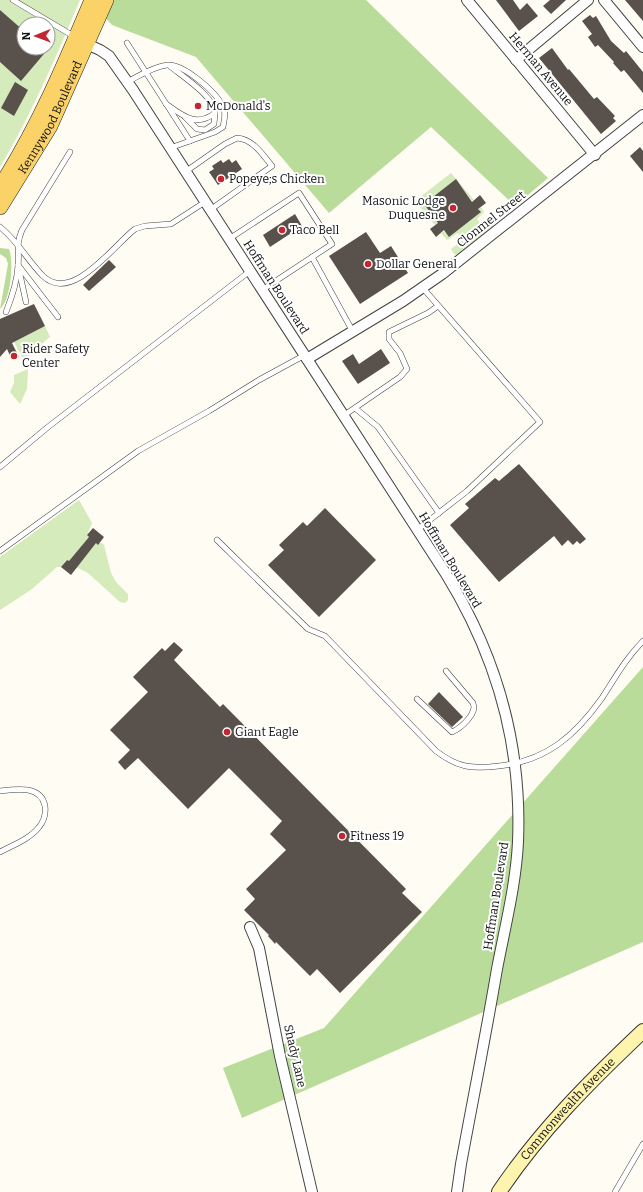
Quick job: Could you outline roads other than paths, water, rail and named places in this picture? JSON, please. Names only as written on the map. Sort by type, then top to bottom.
[{"type":"main road","points":[[90,21],[92,0]]},
{"type":"main road","points":[[90,21],[106,0]]},
{"type":"main road","name":"Kennywood Boulevard","points":[[0,207],[50,126],[81,41],[90,21]]},
{"type":"main road","name":"Kennywood Boulevard","points":[[0,187],[34,131],[56,86],[81,41]]},
{"type":"street","name":"Herman Avenue","points":[[467,0],[595,155]]},
{"type":"street","points":[[516,60],[588,0]]},
{"type":"street","points":[[604,0],[643,47]]},
{"type":"street","name":"Hoffman Boulevard","points":[[81,41],[109,56],[127,82],[459,595],[488,657],[506,716],[514,764],[518,816],[515,868],[457,1192]]},
{"type":"street","name":"Clonmel Street","points":[[306,357],[352,332],[422,287],[595,155],[643,115]]},
{"type":"street","name":"Shady Lane","points":[[250,927],[259,948],[280,1056],[312,1192]]},
{"type":"street","name":"Commonwealth Avenue","points":[[500,1192],[520,1161],[550,1124],[597,1075],[643,1031]]},
{"type":"lane","points":[[13,0],[81,41]]},
{"type":"lane","points":[[127,43],[190,141]]},
{"type":"lane","points":[[127,82],[146,72],[168,65],[188,72],[207,88],[223,107],[226,116],[223,127],[215,132],[170,148]]},
{"type":"lane","points":[[166,104],[197,129],[205,130],[214,124],[215,108],[209,98],[168,65]]},
{"type":"lane","points":[[184,117],[203,120],[215,113]]},
{"type":"lane","points":[[0,228],[17,243],[47,279],[58,283],[69,282],[82,277],[135,229],[145,226],[171,224],[207,206],[272,166],[261,152],[249,142],[237,138],[225,144],[185,172]]},
{"type":"lane","points":[[26,302],[18,265],[17,243],[26,224],[70,152]]},
{"type":"lane","points":[[229,239],[299,193],[332,244],[262,290]]},
{"type":"lane","points":[[312,257],[352,332]]},
{"type":"lane","points":[[6,312],[14,292],[18,265]]},
{"type":"lane","points":[[18,265],[58,317]]},
{"type":"lane","points":[[0,467],[51,424],[250,271]]},
{"type":"lane","points":[[417,531],[467,491],[540,422],[422,287]]},
{"type":"lane","points":[[343,416],[400,377],[407,369],[400,353],[389,339],[389,332],[428,313],[438,306]]},
{"type":"lane","points":[[0,551],[138,451],[209,411],[259,380],[306,357]]},
{"type":"lane","points":[[355,408],[378,428],[439,513]]},
{"type":"lane","points":[[217,540],[308,629],[325,636],[404,719],[444,757],[454,763],[471,768],[514,764],[540,755],[566,740],[601,699],[631,653],[643,641]]},
{"type":"lane","points":[[417,699],[452,732],[474,712],[475,708],[473,702],[446,671]]},
{"type":"lane","points":[[0,791],[29,790],[41,797],[45,809],[44,820],[36,830],[0,852]]},
{"type":"lane","points":[[615,1192],[643,1144]]},
{"type":"place","name":"McDonald's","points":[[198,106]]},
{"type":"place","name":"Popeye;s Chicken","points":[[221,179]]},
{"type":"place","name":"Masonic Lodge Duquesne","points":[[453,208]]},
{"type":"place","name":"Taco Bell","points":[[282,230]]},
{"type":"place","name":"Dollar General","points":[[368,264]]},
{"type":"place","name":"Rider Safety Center","points":[[14,356]]},
{"type":"place","name":"Giant Eagle","points":[[227,732]]},
{"type":"place","name":"Fitness 19","points":[[342,836]]}]
